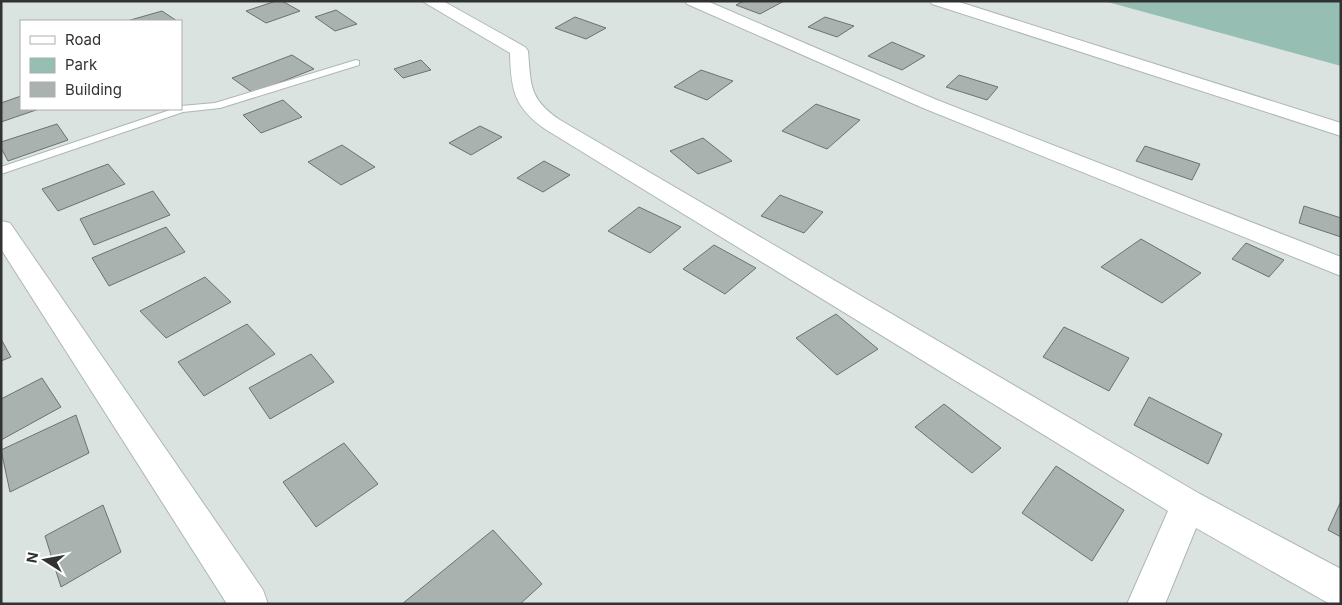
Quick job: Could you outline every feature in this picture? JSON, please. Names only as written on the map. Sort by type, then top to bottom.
[{"type":"street","points":[[430,1],[519,51],[522,79],[528,101],[544,118],[628,171],[1188,505],[1341,590]]},
{"type":"street","points":[[693,1],[930,104],[1341,267]]},
{"type":"street","points":[[938,1],[1341,130]]},
{"type":"street","points":[[1,229],[249,604]]},
{"type":"street","points":[[1146,604],[1188,505]]},
{"type":"lane","points":[[182,109],[216,106],[356,63]]},
{"type":"lane","points":[[1,171],[179,110]]},
{"type":"green space","points":[[1104,1],[1341,1],[1341,66]]},
{"type":"building","points":[[276,1],[282,1],[300,11],[266,23],[246,11]]},
{"type":"building","points":[[744,1],[784,1],[760,14],[736,5]]},
{"type":"building","points":[[336,10],[357,24],[335,31],[315,17]]},
{"type":"building","points":[[162,11],[176,20],[130,20]]},
{"type":"building","points":[[575,17],[606,28],[586,39],[555,28]]},
{"type":"building","points":[[825,17],[854,26],[837,37],[808,27]]},
{"type":"building","points":[[892,42],[925,56],[902,70],[868,56]]},
{"type":"building","points":[[292,55],[314,69],[253,93],[232,78]]},
{"type":"building","points":[[421,60],[431,70],[403,78],[394,69]]},
{"type":"building","points":[[701,70],[733,81],[707,100],[674,87]]},
{"type":"building","points":[[959,75],[998,87],[987,100],[946,87]]},
{"type":"building","points":[[20,96],[20,110],[36,110],[1,122],[1,103]]},
{"type":"building","points":[[283,100],[302,117],[261,133],[243,115]]},
{"type":"building","points":[[816,104],[860,120],[827,149],[782,131]]},
{"type":"building","points":[[57,124],[68,140],[8,161],[1,148],[1,142]]},
{"type":"building","points":[[480,126],[502,137],[471,155],[449,143]]},
{"type":"building","points":[[703,138],[732,161],[698,174],[670,151]]},
{"type":"building","points":[[342,145],[375,167],[341,185],[308,162]]},
{"type":"building","points":[[1145,146],[1200,164],[1192,180],[1136,161]]},
{"type":"building","points":[[544,161],[570,175],[543,192],[517,178]]},
{"type":"building","points":[[108,164],[125,184],[58,211],[42,189]]},
{"type":"building","points":[[153,191],[170,215],[94,245],[80,219]]},
{"type":"building","points":[[780,195],[823,212],[804,233],[761,216]]},
{"type":"building","points":[[1304,206],[1341,218],[1341,237],[1299,223]]},
{"type":"building","points":[[639,207],[681,227],[650,253],[608,231]]},
{"type":"building","points":[[166,227],[185,252],[109,286],[92,258]]},
{"type":"building","points":[[1141,239],[1201,273],[1162,303],[1101,267]]},
{"type":"building","points":[[1246,243],[1284,260],[1269,277],[1232,259]]},
{"type":"building","points":[[714,245],[756,268],[725,294],[683,269]]},
{"type":"building","points":[[205,277],[231,302],[166,338],[140,311]]},
{"type":"building","points":[[836,314],[878,349],[837,375],[796,338]]},
{"type":"building","points":[[247,324],[275,354],[204,396],[178,362]]},
{"type":"building","points":[[1064,327],[1129,358],[1109,391],[1043,357]]},
{"type":"building","points":[[1,339],[11,357],[1,361]]},
{"type":"building","points":[[311,354],[334,382],[270,419],[249,388]]},
{"type":"building","points":[[42,378],[61,407],[1,440],[1,399]]},
{"type":"building","points":[[1149,397],[1222,434],[1208,464],[1134,425]]},
{"type":"building","points":[[944,404],[1001,448],[972,473],[915,427]]},
{"type":"building","points":[[76,415],[89,453],[10,492],[1,450]]},
{"type":"building","points":[[344,443],[378,484],[316,527],[283,482]]},
{"type":"building","points":[[1056,466],[1124,510],[1092,561],[1022,513]]},
{"type":"building","points":[[1341,501],[1341,537],[1328,530]]},
{"type":"building","points":[[103,505],[121,552],[61,587],[45,536]]},
{"type":"building","points":[[493,530],[542,584],[520,604],[402,604]]}]
